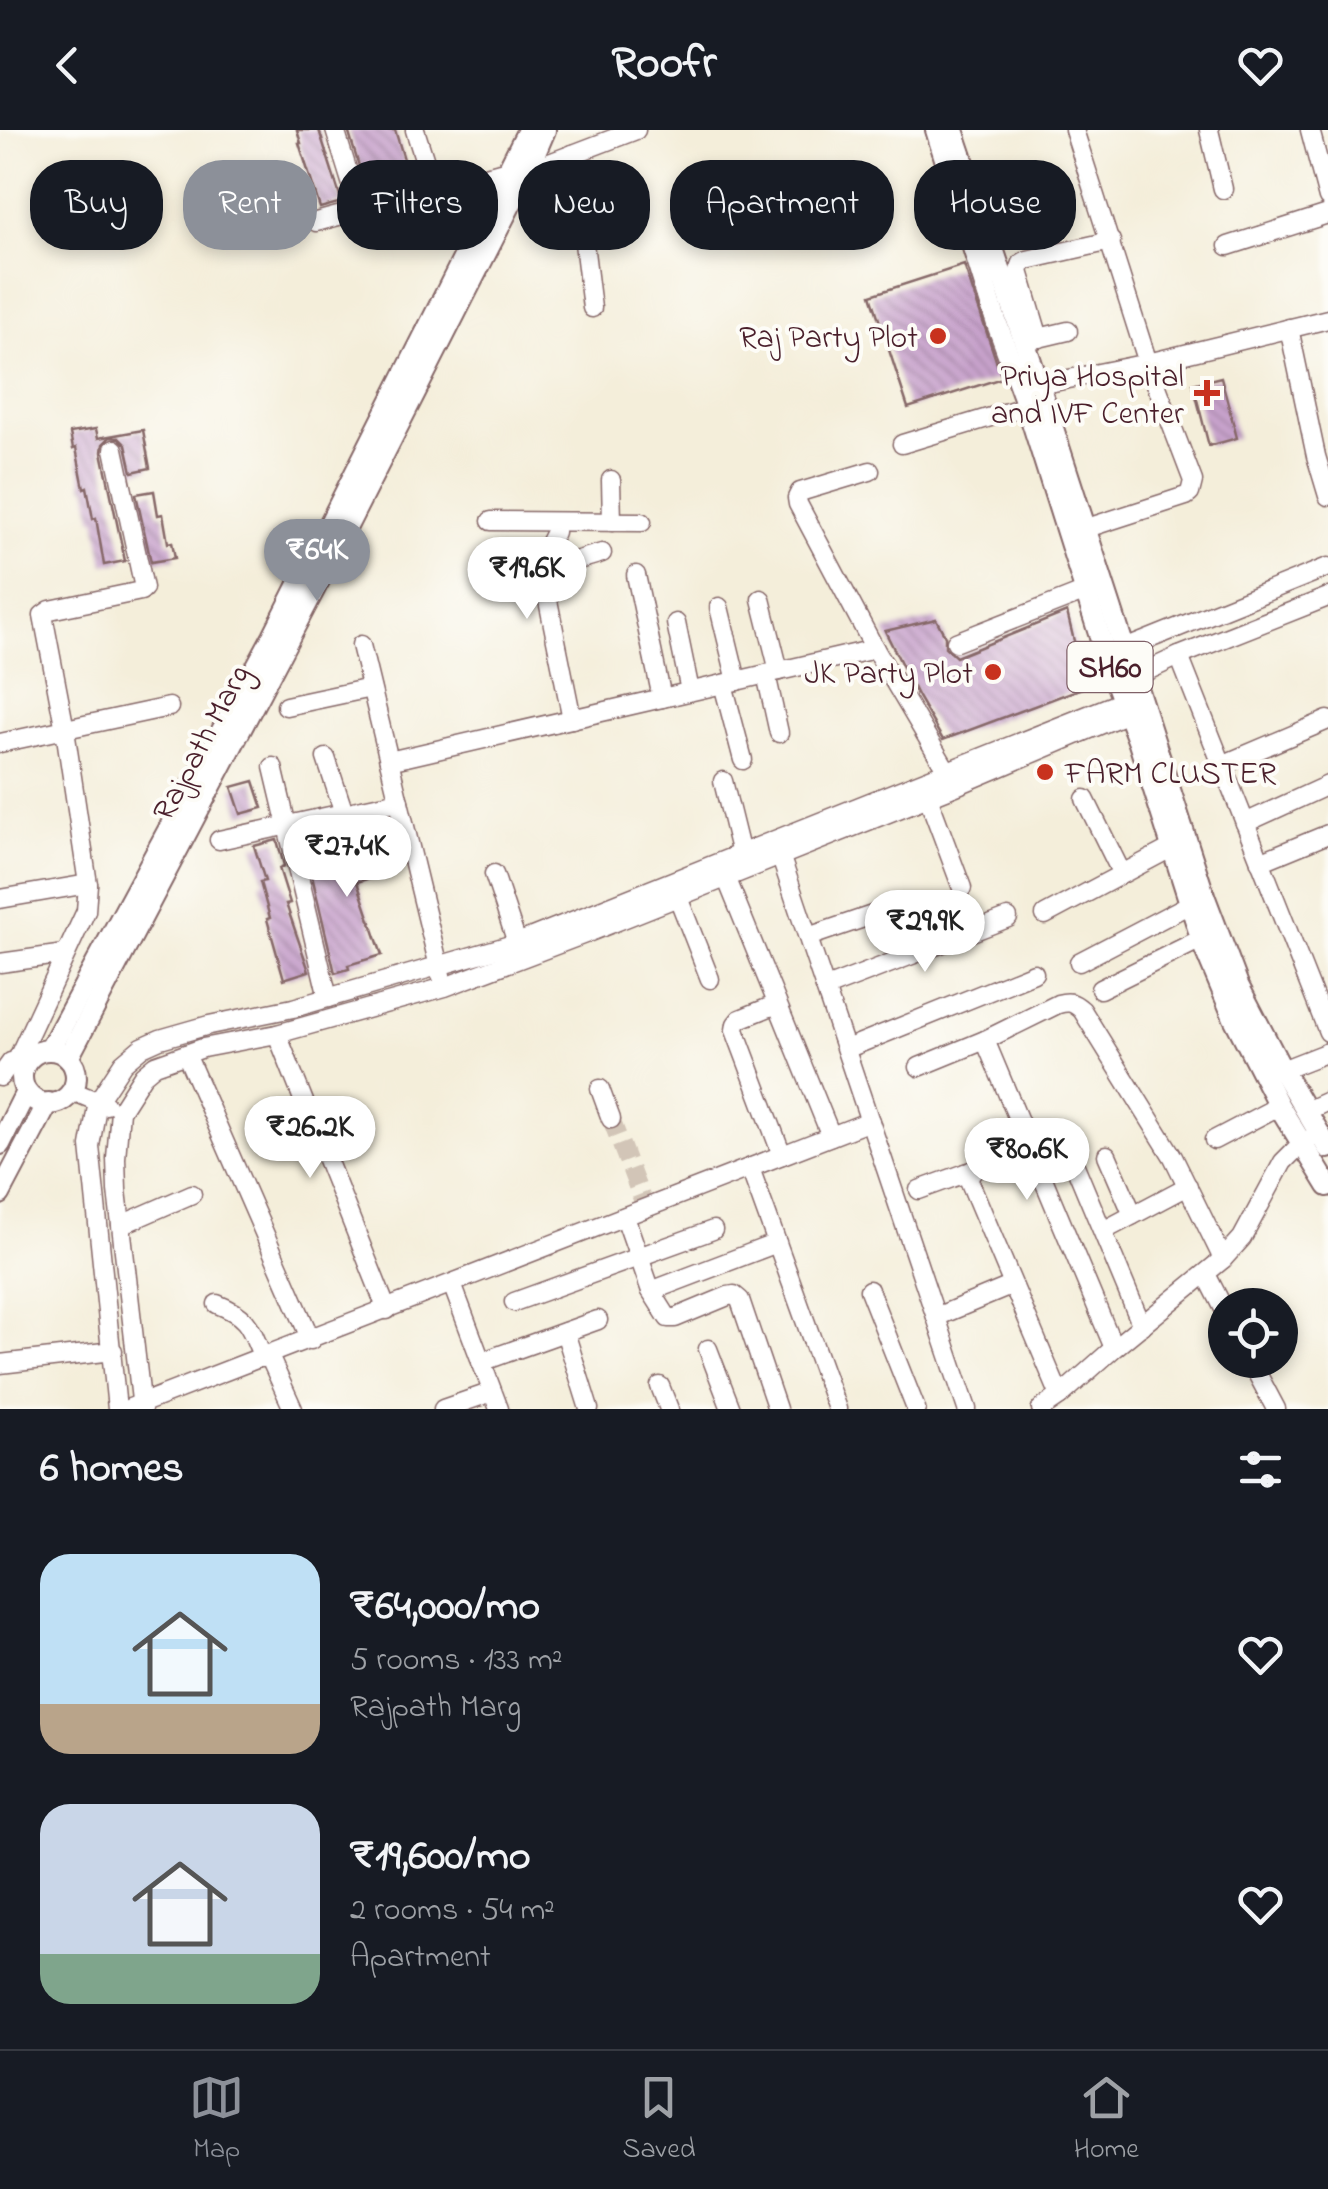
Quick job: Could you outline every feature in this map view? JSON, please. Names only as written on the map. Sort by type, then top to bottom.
[{"type":"main road","name":"Rajpath Marg","points":[[59,1054],[326,568],[513,174],[528,130]]},
{"type":"main road","name":"Rajpath Marg","points":[[513,174],[545,130]]},
{"type":"main road","name":"SH60","points":[[936,130],[1086,591],[1116,652]]},
{"type":"main road","name":"SH60","points":[[954,130],[1032,340],[1040,385],[1084,529],[1125,694],[1201,939],[1234,1018],[1278,1106],[1328,1186]]},
{"type":"main road","name":"SH60","points":[[1125,694],[1238,985],[1324,1141]]},
{"type":"main road","points":[[35,1053],[59,1054],[72,1063],[76,1077],[72,1091],[63,1100],[37,1101],[26,1092],[20,1063],[35,1053]]},
{"type":"main road","points":[[0,1144],[26,1092]]},
{"type":"main road","points":[[0,1194],[48,1103]]},
{"type":"street","points":[[334,130],[344,160]]},
{"type":"street","points":[[415,130],[424,160]]},
{"type":"street","points":[[498,177],[636,130]]},
{"type":"street","points":[[1074,130],[1148,363],[1193,482],[1186,496],[1084,529]]},
{"type":"street","points":[[1209,130],[1223,190]]},
{"type":"street","points":[[1317,139],[1328,198]]},
{"type":"street","points":[[573,154],[592,308]]},
{"type":"street","points":[[1228,246],[1328,214]]},
{"type":"street","points":[[1068,330],[1032,340],[1019,272],[1022,263],[1110,241]]},
{"type":"street","points":[[1040,385],[1328,320]]},
{"type":"street","points":[[1289,328],[1328,496]]},
{"type":"street","points":[[902,444],[1027,406]]},
{"type":"street","points":[[0,1076],[6,1066],[20,1063],[86,911],[88,884],[43,615],[50,610],[144,588],[114,449]]},
{"type":"street","points":[[870,471],[800,492],[798,504],[952,779]]},
{"type":"street","points":[[611,480],[612,522]]},
{"type":"street","points":[[491,521],[642,522]]},
{"type":"street","points":[[555,522],[555,532],[540,562],[572,719]]},
{"type":"street","points":[[541,571],[602,553]]},
{"type":"street","points":[[1116,652],[1328,567]]},
{"type":"street","points":[[636,575],[662,698]]},
{"type":"street","points":[[956,642],[1086,591]]},
{"type":"street","points":[[117,1409],[90,1146],[98,1101],[124,1064],[142,1047],[208,1025],[293,1008],[438,966],[675,889],[726,877],[778,848],[952,779],[1125,694],[1179,656],[1328,597]]},
{"type":"street","points":[[761,599],[779,733]]},
{"type":"street","points":[[719,607],[743,760]]},
{"type":"street","points":[[676,623],[690,692]]},
{"type":"street","points":[[361,646],[444,986]]},
{"type":"street","points":[[389,761],[876,649]]},
{"type":"street","points":[[1179,656],[1328,1032]]},
{"type":"street","points":[[286,706],[371,688]]},
{"type":"street","points":[[0,743],[169,707]]},
{"type":"street","points":[[1222,766],[1328,720]]},
{"type":"street","points":[[326,758],[344,813]]},
{"type":"street","points":[[273,766],[328,998]]},
{"type":"street","points":[[870,1121],[644,1204],[625,1217],[137,1408],[116,1158],[120,1111],[143,1075],[155,1066],[225,1042],[277,1034],[444,986],[675,889],[741,854],[778,848],[928,796],[952,779]]},
{"type":"street","points":[[722,781],[741,854]]},
{"type":"street","points":[[1245,823],[1328,785]]},
{"type":"street","points":[[928,796],[962,888]]},
{"type":"street","points":[[1085,799],[1122,874]]},
{"type":"street","points":[[218,840],[399,801]]},
{"type":"street","points":[[1260,862],[1328,834]]},
{"type":"street","points":[[778,848],[967,1409]]},
{"type":"street","points":[[1045,914],[1172,848]]},
{"type":"street","points":[[494,874],[517,943]]},
{"type":"street","points":[[726,877],[831,1136]]},
{"type":"street","points":[[0,899],[88,884]]},
{"type":"street","points":[[675,889],[710,979]]},
{"type":"street","points":[[1080,962],[1190,904]]},
{"type":"street","points":[[808,937],[890,909]]},
{"type":"street","points":[[826,988],[1008,918]]},
{"type":"street","points":[[1100,989],[1201,939]]},
{"type":"street","points":[[0,963],[65,954]]},
{"type":"street","points":[[846,1049],[1034,973]]},
{"type":"street","points":[[920,1067],[1058,1004],[1074,1003],[1173,1157],[1223,1259]]},
{"type":"street","points":[[777,1004],[740,1019],[735,1030],[782,1155]]},
{"type":"street","points":[[277,1034],[387,1310]]},
{"type":"street","points":[[985,1040],[1114,1348]]},
{"type":"street","points":[[1282,1070],[1328,1052]]},
{"type":"street","points":[[186,1054],[311,1340]]},
{"type":"street","points":[[600,1089],[611,1119]]},
{"type":"street","points":[[72,1091],[120,1111]]},
{"type":"street","points":[[1306,1111],[1328,1101]]},
{"type":"street","points":[[1214,1140],[1278,1106]]},
{"type":"street","points":[[1040,1409],[1223,1259],[1242,1238],[1283,1162],[1300,1144],[1324,1141]]},
{"type":"street","points":[[1107,1154],[1134,1215]]},
{"type":"street","points":[[1071,1156],[1142,1326]]},
{"type":"street","points":[[918,1190],[996,1162]]},
{"type":"street","points":[[750,1168],[837,1409]]},
{"type":"street","points":[[966,1173],[1060,1396]]},
{"type":"street","points":[[1102,1231],[1188,1186]]},
{"type":"street","points":[[122,1225],[192,1194]]},
{"type":"street","points":[[625,1217],[652,1290],[668,1318],[728,1296],[740,1300],[778,1409]]},
{"type":"street","points":[[514,1302],[713,1230]]},
{"type":"street","points":[[652,1290],[776,1243]]},
{"type":"street","points":[[1206,1274],[1213,1288]]},
{"type":"street","points":[[443,1409],[495,1400],[452,1284]]},
{"type":"street","points":[[936,1317],[1013,1285]]},
{"type":"street","points":[[869,1290],[916,1409]]},
{"type":"street","points":[[217,1304],[243,1317],[293,1409]]},
{"type":"street","points":[[481,1362],[598,1320]]},
{"type":"street","points":[[565,1332],[589,1409]]},
{"type":"street","points":[[708,1349],[730,1409]]},
{"type":"street","points":[[0,1364],[113,1351]]},
{"type":"street","points":[[1260,1378],[1276,1409]]},
{"type":"street","points":[[660,1386],[669,1409]]},
{"type":"building","points":[[297,130],[319,130],[337,186],[337,203],[320,208],[317,160],[304,160]]},
{"type":"building","points":[[348,130],[395,130],[404,160],[357,160]]},
{"type":"building","name":"Raj Party Plot","points":[[964,265],[1002,378],[908,408],[871,295]]},
{"type":"building","points":[[1221,377],[1237,438],[1209,446],[1193,384]]},
{"type":"building","points":[[96,429],[98,438],[143,430],[150,468],[132,472],[126,445],[119,438],[110,437],[103,444],[125,561],[104,565],[96,518],[93,519],[70,433]]},
{"type":"building","points":[[154,491],[158,515],[163,514],[175,558],[151,562],[136,494]]},
{"type":"building","name":"JK Party Plot","points":[[1067,612],[1085,687],[943,740],[885,631],[936,619],[945,636],[945,647],[956,657]]},
{"type":"building","points":[[254,781],[263,808],[241,814],[232,787]]},
{"type":"building","points":[[316,834],[324,860],[385,843],[393,871],[357,882],[382,955],[335,973],[303,838]]},
{"type":"building","points":[[277,840],[284,866],[279,868],[290,903],[286,904],[309,971],[284,979],[267,919],[270,918],[260,882],[265,881],[254,846]]},
{"type":"tunnel","points":[[611,1119],[642,1199]]},
{"type":"place","name":"Raj Party Plot","points":[[938,336]]},
{"type":"place","name":"Priya Hospital and IVF Center","points":[[1207,393]]},
{"type":"place","name":"JK Party Plot","points":[[993,672]]},
{"type":"place","name":"FARM CLUSTER","points":[[1045,772]]}]
